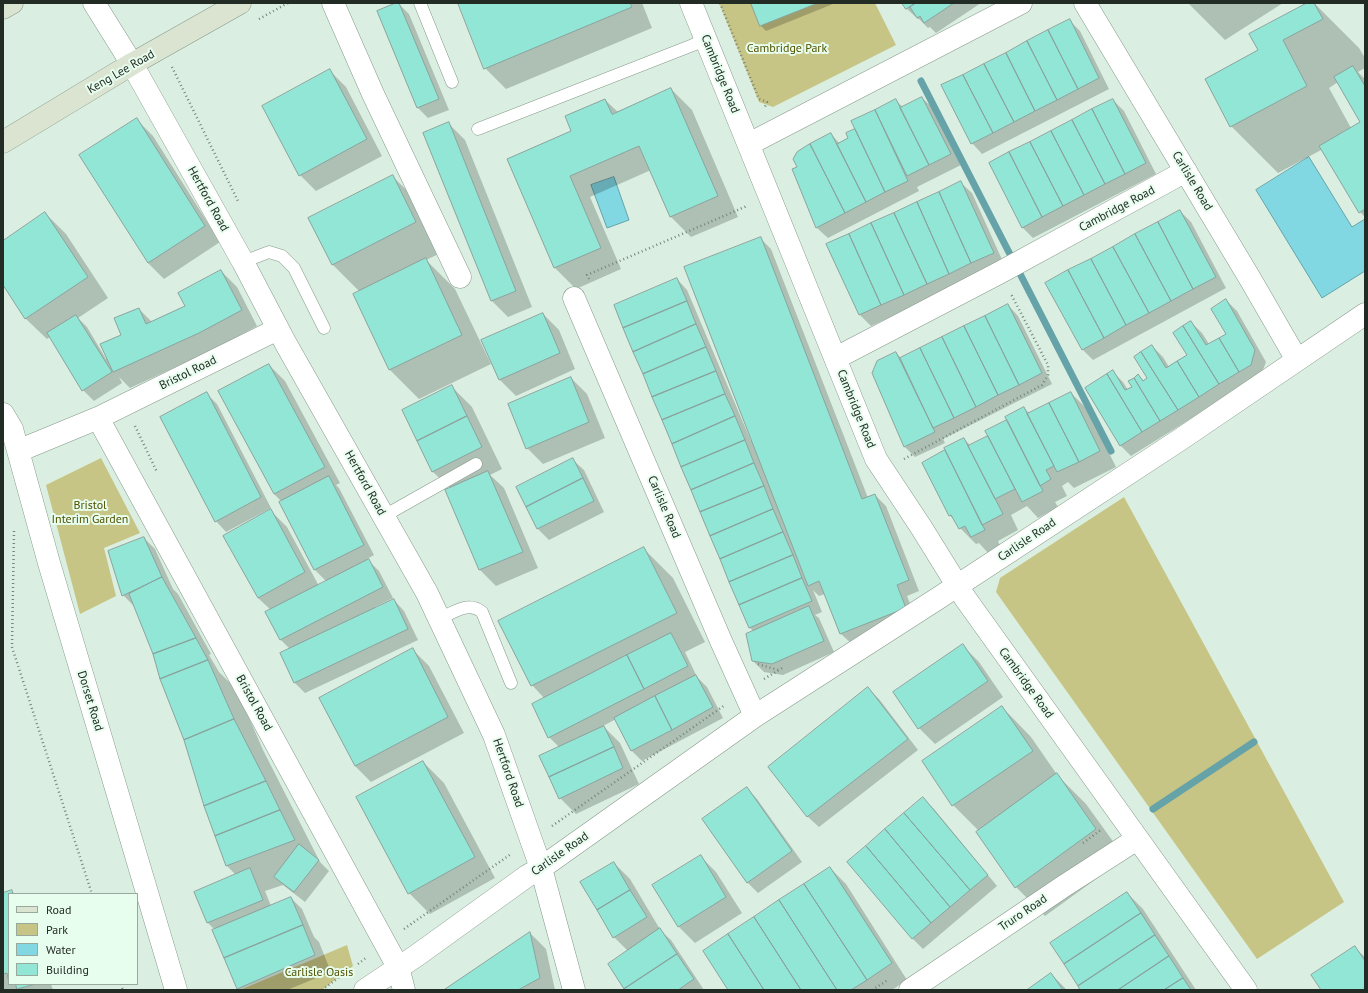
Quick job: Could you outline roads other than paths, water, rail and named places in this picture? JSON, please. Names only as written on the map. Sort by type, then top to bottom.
[{"type":"main road","points":[[3,8],[12,3]]},
{"type":"main road","name":"Keng Lee Road","points":[[3,142],[132,64],[240,3]]},
{"type":"street","name":"Hertford Road","points":[[94,3],[132,64],[243,262],[278,329],[427,593],[494,735],[541,868],[574,990]]},
{"type":"street","points":[[333,3],[373,94],[460,277]]},
{"type":"street","name":"Cambridge Road","points":[[691,3],[876,458],[957,586],[1246,990]]},
{"type":"street","points":[[749,144],[1021,3]]},
{"type":"street","name":"Carlisle Road","points":[[1085,3],[1297,360]]},
{"type":"street","name":"Cambridge Road","points":[[836,358],[1032,255],[1186,171]]},
{"type":"street","name":"Carlisle Road","points":[[574,298],[720,641],[755,716]]},
{"type":"street","name":"Carlisle Road","points":[[365,990],[527,876],[541,868],[755,716],[1181,439],[1365,314]]},
{"type":"street","name":"Bristol Road","points":[[18,451],[98,418],[278,329]]},
{"type":"street","name":"Bristol Road","points":[[98,418],[398,968],[404,990]]},
{"type":"street","name":"Dorset Road","points":[[6,425],[18,451],[48,563],[176,990]]},
{"type":"street","name":"Truro Road","points":[[910,990],[1064,886],[1137,839]]},
{"type":"lane","points":[[420,3],[452,82]]},
{"type":"lane","points":[[478,129],[706,39]]},
{"type":"lane","points":[[243,262],[270,252],[282,256],[294,268],[324,328]]},
{"type":"lane","points":[[384,516],[476,464]]},
{"type":"lane","points":[[439,619],[468,606],[476,607],[482,612],[511,683]]},
{"type":"water","points":[[1309,157],[1352,227],[1365,219],[1365,271],[1322,298],[1256,190]]},
{"type":"water","points":[[614,177],[629,220],[607,228],[591,185]]},
{"type":"waterway","points":[[921,81],[1111,451]]},
{"type":"waterway","points":[[1153,809],[1254,742]]},
{"type":"park label","name":"Cambridge Park","points":[[787,49]]},
{"type":"park label","name":"Bristol Interim Garden","points":[[90,513]]},
{"type":"park label","name":"Carlisle Oasis","points":[[319,973]]}]
